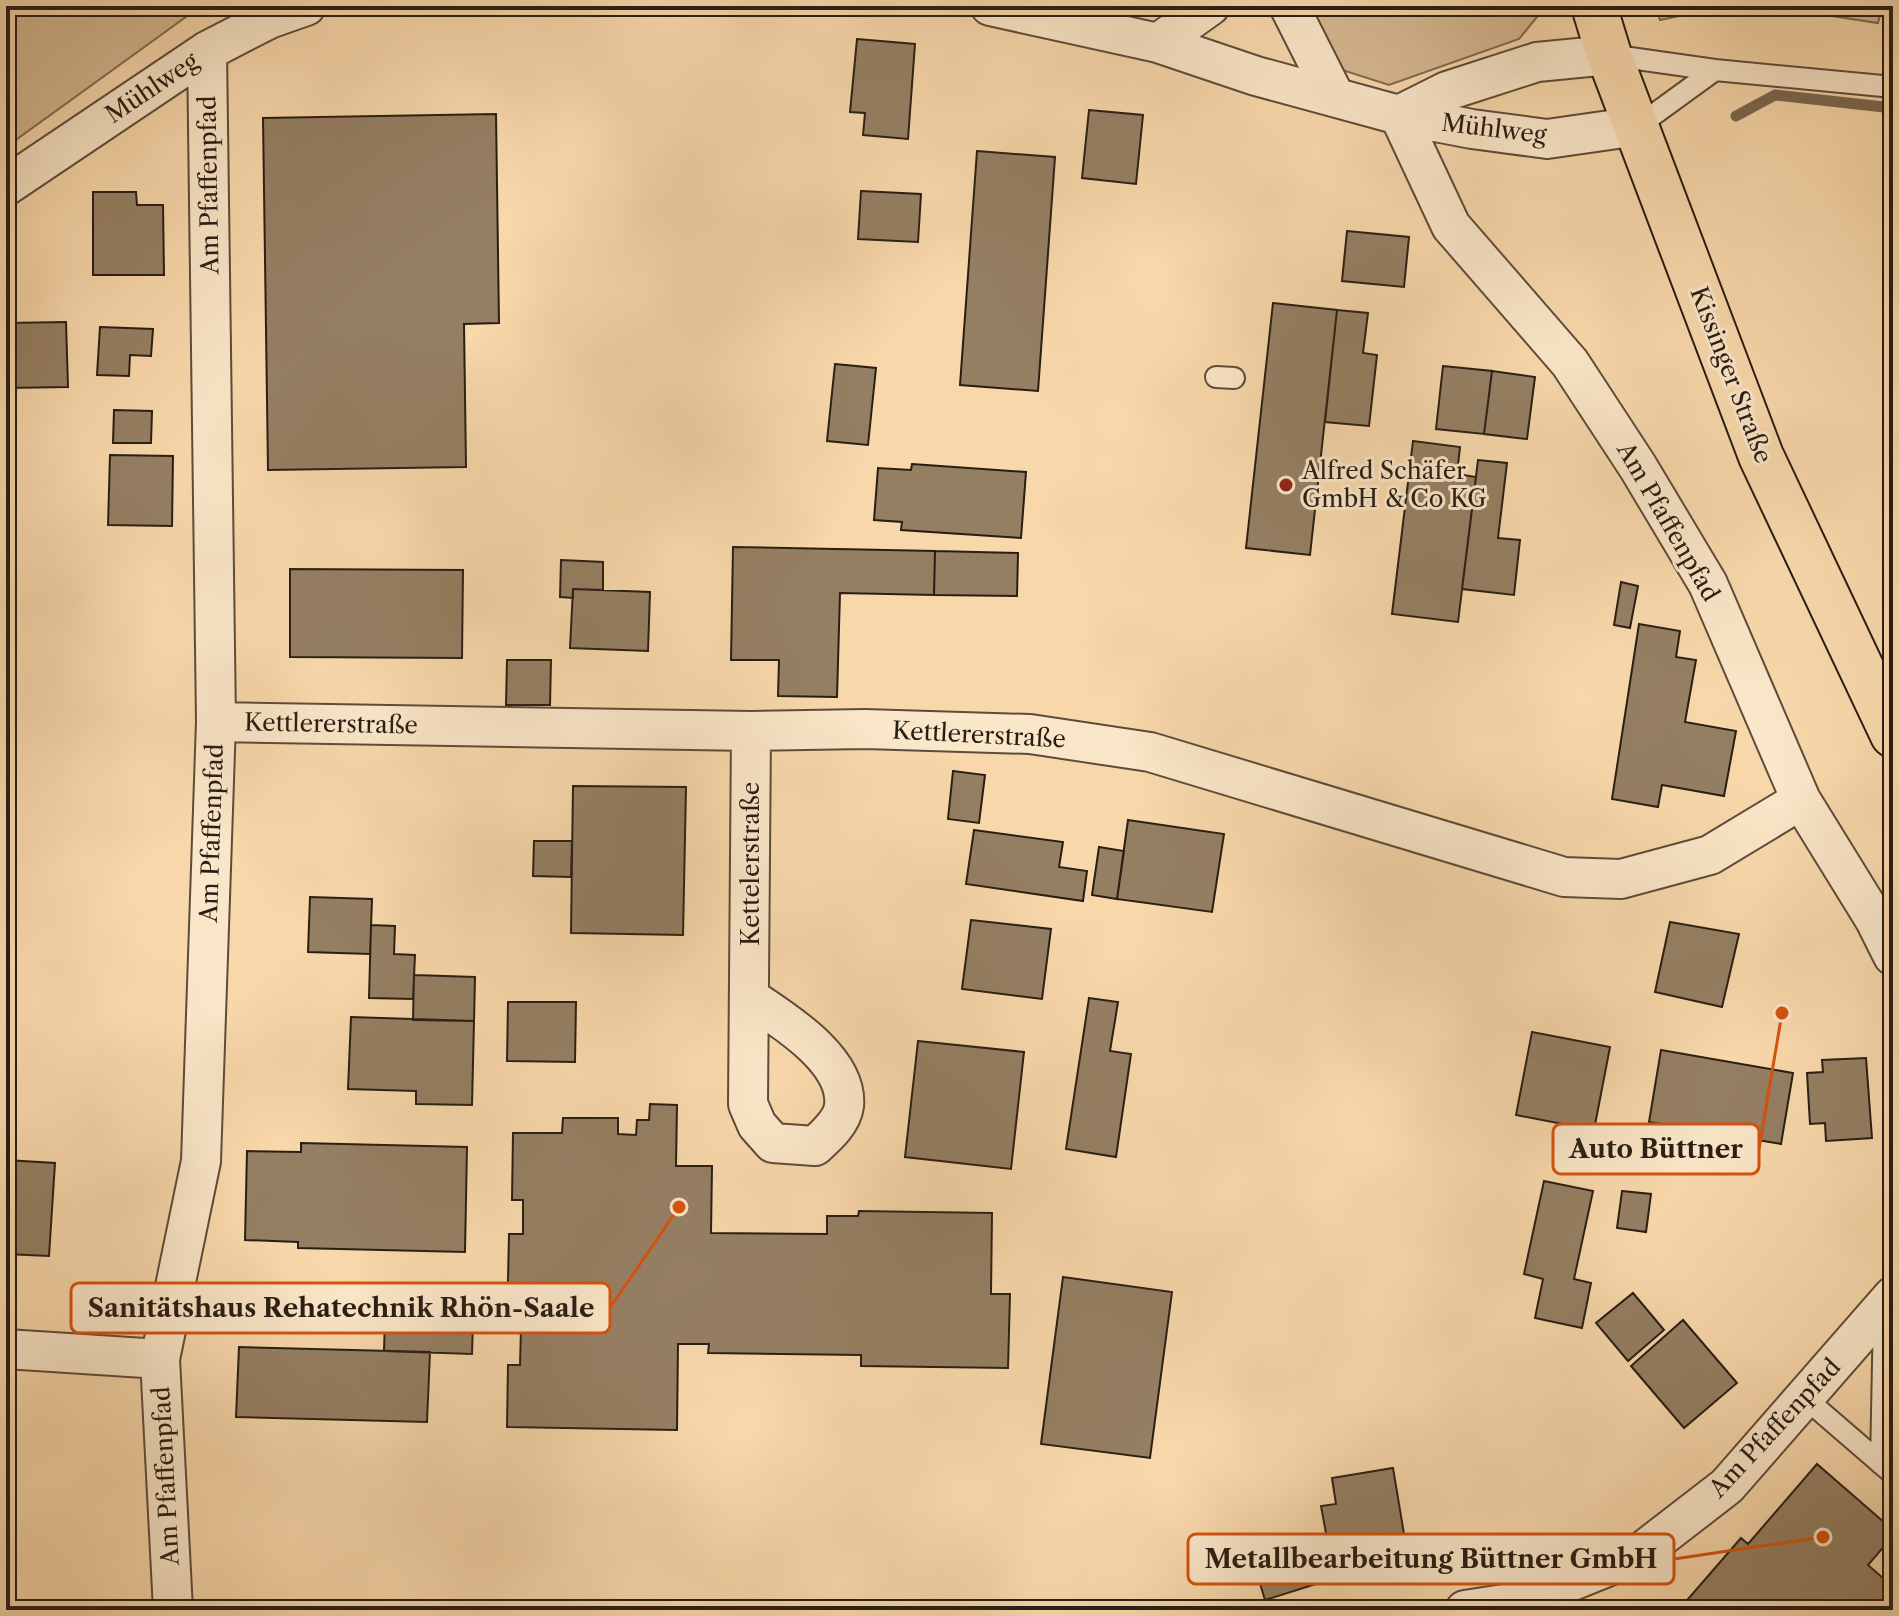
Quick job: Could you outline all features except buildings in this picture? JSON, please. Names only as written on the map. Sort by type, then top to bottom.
[{"type":"main road","name":"Kissinger Straße","points":[[1594,6],[1609,55],[1761,456],[1893,735]]},
{"type":"street","name":"Mühlweg","points":[[6,186],[267,12],[306,6]]},
{"type":"street","name":"Mühlweg","points":[[990,6],[1158,43],[1256,76],[1399,115],[1472,129],[1547,139],[1638,126]]},
{"type":"street","points":[[1158,43],[1210,6]]},
{"type":"street","points":[[1289,6],[1335,97]]},
{"type":"street","name":"Am Pfaffenpfad","points":[[173,1610],[160,1359],[201,1161],[216,722],[207,51]]},
{"type":"street","name":"Mühlweg","points":[[1399,115],[1447,91],[1537,62],[1609,55]]},
{"type":"street","name":"Am Pfaffenpfad","points":[[1399,115],[1451,226],[1570,363],[1638,467],[1708,584],[1801,800],[1875,920],[1893,956]]},
{"type":"street","name":"Kettlererstraße","points":[[216,722],[751,731],[865,729],[1030,734],[1150,752],[1564,877],[1621,879],[1710,855],[1801,800]]},
{"type":"street","name":"Kettelerstraße","points":[[750,998],[751,731]]},
{"type":"street","name":"Am Pfaffenpfad","points":[[1465,1610],[1523,1601],[1639,1554],[1727,1486],[1805,1398],[1888,1317]]},
{"type":"street","points":[[6,1349],[160,1359]]},
{"type":"lane","points":[[1609,55],[1715,70],[1893,87]]},
{"type":"lane","points":[[1638,126],[1715,70]]},
{"type":"lane","points":[[1887,1460],[1888,1317]]},
{"type":"lane","points":[[1805,1398],[1887,1460]]},
{"type":"shaded area","points":[[6,6],[201,6],[6,147]]},
{"type":"shaded area","points":[[1305,6],[1546,6],[1519,39],[1389,85],[1317,62]]},
{"type":"shaded area","points":[[1656,6],[1727,6],[1660,20]]},
{"type":"shaded area","points":[[1766,6],[1882,6],[1878,23]]},
{"type":"waterway","points":[[1736,116],[1775,95],[1893,108]]},
{"type":"place","name":"Alfred Schäfer GmbH & Co KG","points":[[1286,485]]},
{"type":"place","name":"Auto Büttner","points":[[1782,1013]]},
{"type":"place","name":"Sanitätshaus Rehatechnik Rhön-Saale","points":[[679,1207]]},
{"type":"place","name":"Metallbearbeitung Büttner GmbH","points":[[1823,1537]]}]
